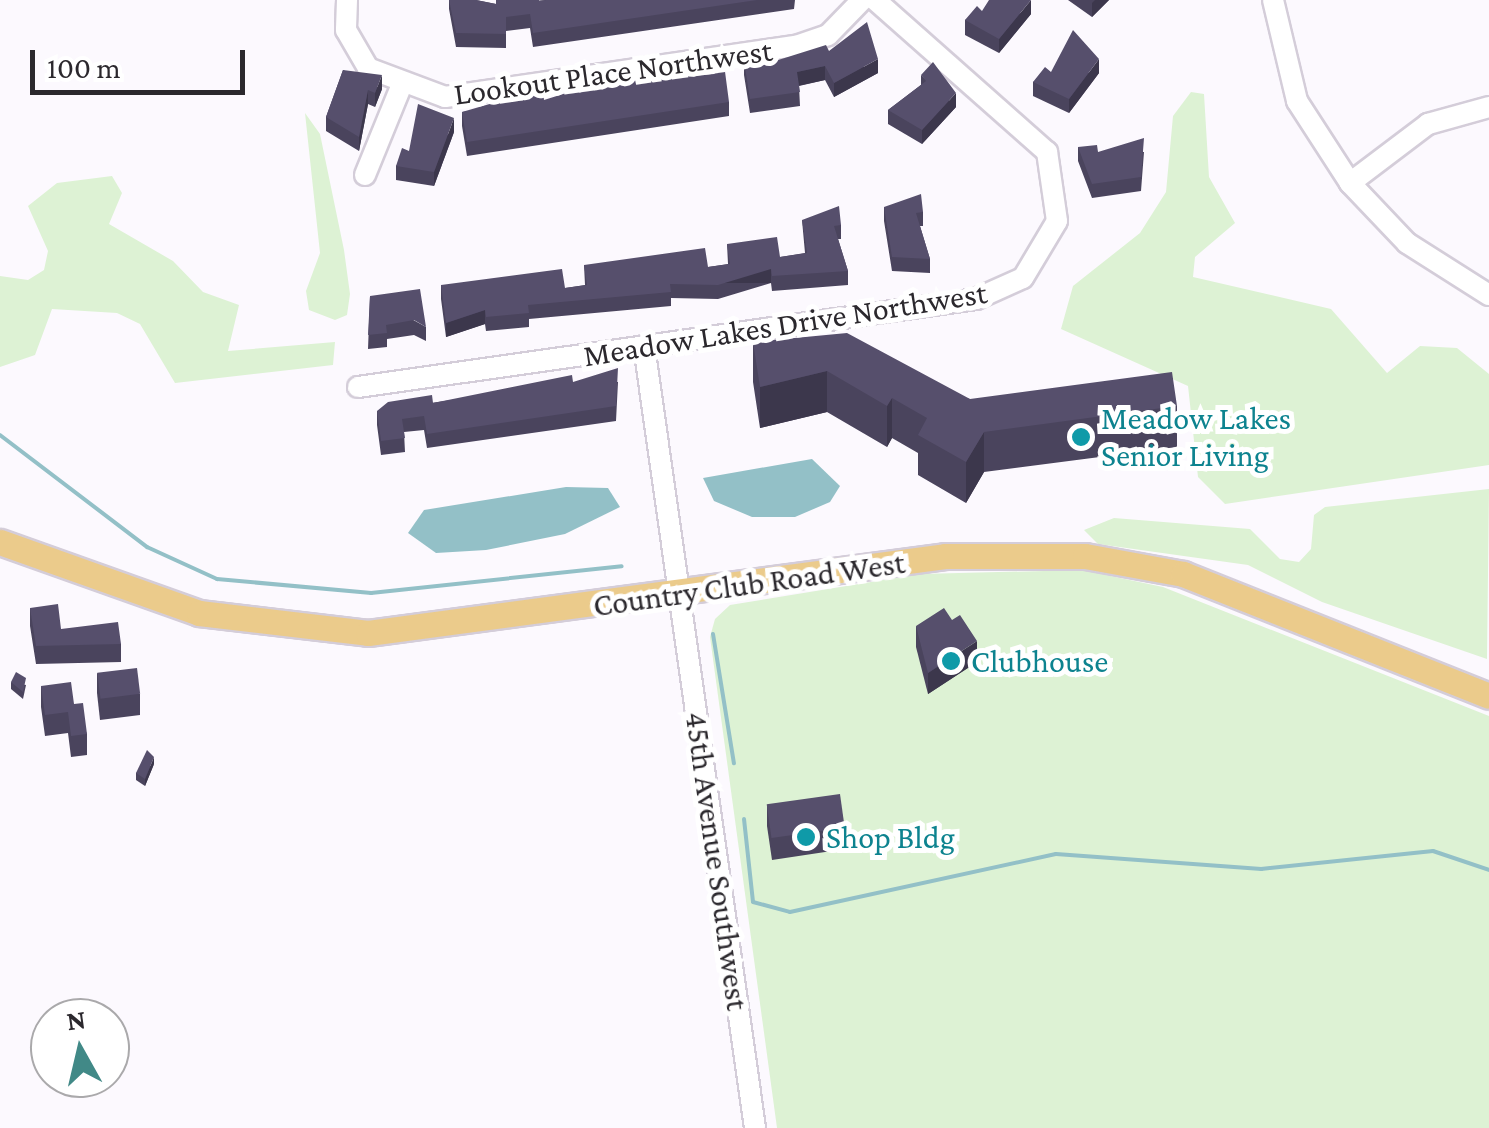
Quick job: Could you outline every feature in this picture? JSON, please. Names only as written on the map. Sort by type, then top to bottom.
[{"type":"main road","name":"Country Club Road West","points":[[0,542],[142,598],[312,631],[415,630],[977,554],[1116,560],[1233,592],[1489,696]]},
{"type":"street","name":"Lookout Place Northwest","points":[[347,0],[357,56],[401,87],[461,96],[796,46],[828,35],[862,0]]},
{"type":"street","name":"Meadow Lakes Drive Northwest","points":[[358,387],[976,299],[1034,267],[1057,221],[1047,152],[875,0]]},
{"type":"street","points":[[1273,0],[1297,101],[1350,183],[1433,264],[1489,295]]},
{"type":"street","points":[[365,176],[401,87]]},
{"type":"street","points":[[1350,183],[1428,124],[1489,107]]},
{"type":"street","name":"45th Avenue Southwest","points":[[644,346],[755,1128]]},
{"type":"green space","points":[[1191,92],[1204,94],[1209,177],[1235,223],[1195,257],[1193,277],[1331,309],[1387,373],[1420,346],[1457,348],[1489,374],[1489,465],[1225,504],[1198,477],[1188,386],[1061,329],[1073,286],[1140,233],[1166,192],[1173,116]]},
{"type":"green space","points":[[305,113],[320,134],[344,250],[350,294],[347,315],[335,320],[309,310],[306,291],[320,253]]},
{"type":"green space","points":[[112,176],[122,193],[109,224],[173,261],[203,292],[239,305],[228,351],[335,342],[333,365],[175,383],[140,324],[117,313],[52,309],[35,355],[0,367],[0,276],[28,280],[44,270],[48,251],[28,206],[57,183]]},
{"type":"green space","points":[[1489,489],[1487,659],[1322,602],[1248,565],[1098,544],[1084,530],[1114,518],[1250,529],[1280,559],[1299,562],[1311,549],[1314,515],[1325,507]]},
{"type":"green space","points":[[1082,570],[1163,587],[1489,716],[1489,1128],[777,1128],[710,637],[715,619],[730,605],[920,574]]},
{"type":"water","points":[[812,459],[840,486],[830,502],[795,517],[752,517],[714,501],[703,478]]},
{"type":"water","points":[[566,487],[608,488],[620,507],[565,534],[486,550],[436,553],[408,533],[424,510]]},
{"type":"building","points":[[449,0],[496,4],[496,0],[757,0],[533,33],[530,14],[506,17],[506,34],[456,33]]},
{"type":"building","points":[[989,0],[1031,0],[999,39],[965,20],[977,6],[982,11]]},
{"type":"building","points":[[867,22],[878,59],[834,83],[825,66],[797,72],[800,92],[750,99],[744,61],[756,67],[826,45],[829,51]]},
{"type":"building","points":[[1073,30],[1099,59],[1069,99],[1033,82],[1045,67],[1051,72]]},
{"type":"building","points":[[933,62],[956,93],[922,130],[888,110],[926,81],[921,75]]},
{"type":"building","points":[[724,64],[729,102],[467,142],[462,112],[524,94],[543,92],[544,100],[595,84],[714,74]]},
{"type":"building","points":[[343,70],[382,75],[375,93],[368,90],[359,137],[326,117]]},
{"type":"building","points":[[418,104],[454,118],[434,172],[396,166],[402,148],[409,151]]},
{"type":"building","points":[[1144,138],[1141,177],[1092,184],[1078,147],[1097,145],[1098,152]]},
{"type":"building","points":[[921,194],[923,212],[916,213],[930,259],[892,257],[884,207]]},
{"type":"building","points":[[839,206],[841,225],[834,226],[848,271],[772,276],[771,269],[718,285],[670,284],[671,292],[528,305],[529,313],[486,317],[485,310],[446,323],[441,285],[562,269],[565,288],[587,285],[584,265],[705,248],[708,267],[730,264],[727,244],[777,237],[780,257],[807,253],[802,220]]},
{"type":"building","points":[[420,289],[426,327],[414,320],[386,325],[387,333],[368,335],[370,296]]},
{"type":"building","points":[[847,333],[970,399],[1172,372],[1177,406],[984,432],[966,462],[918,435],[927,418],[892,398],[887,406],[827,371],[760,387],[753,342]]},
{"type":"building","points":[[618,368],[616,406],[427,434],[424,416],[402,419],[405,438],[381,441],[377,411],[388,402],[432,395],[433,403],[572,375],[573,382]]},
{"type":"building","points":[[58,604],[61,629],[118,622],[121,644],[36,646],[30,608]]},
{"type":"building","points":[[944,608],[952,620],[960,615],[977,641],[928,673],[916,626]]},
{"type":"building","points":[[137,668],[140,694],[100,699],[97,673]]},
{"type":"building","points":[[16,672],[26,678],[23,692],[11,682]]},
{"type":"building","points":[[71,682],[74,704],[83,703],[87,734],[71,736],[68,712],[45,715],[41,686]]},
{"type":"building","points":[[147,750],[154,757],[145,779],[136,773]]},
{"type":"building","points":[[840,794],[845,828],[771,838],[767,804]]},
{"type":"waterway","points":[[0,435],[147,547],[217,579],[371,593],[622,566]]},
{"type":"waterway","points":[[713,634],[734,763]]},
{"type":"waterway","points":[[744,819],[753,902],[790,912],[1056,854],[1261,869],[1433,851],[1489,870]]},
{"type":"place","name":"Meadow Lakes Senior Living","points":[[1081,437]]},
{"type":"place","name":"Clubhouse","points":[[951,661]]},
{"type":"place","name":"Shop Bldg","points":[[806,837]]}]
